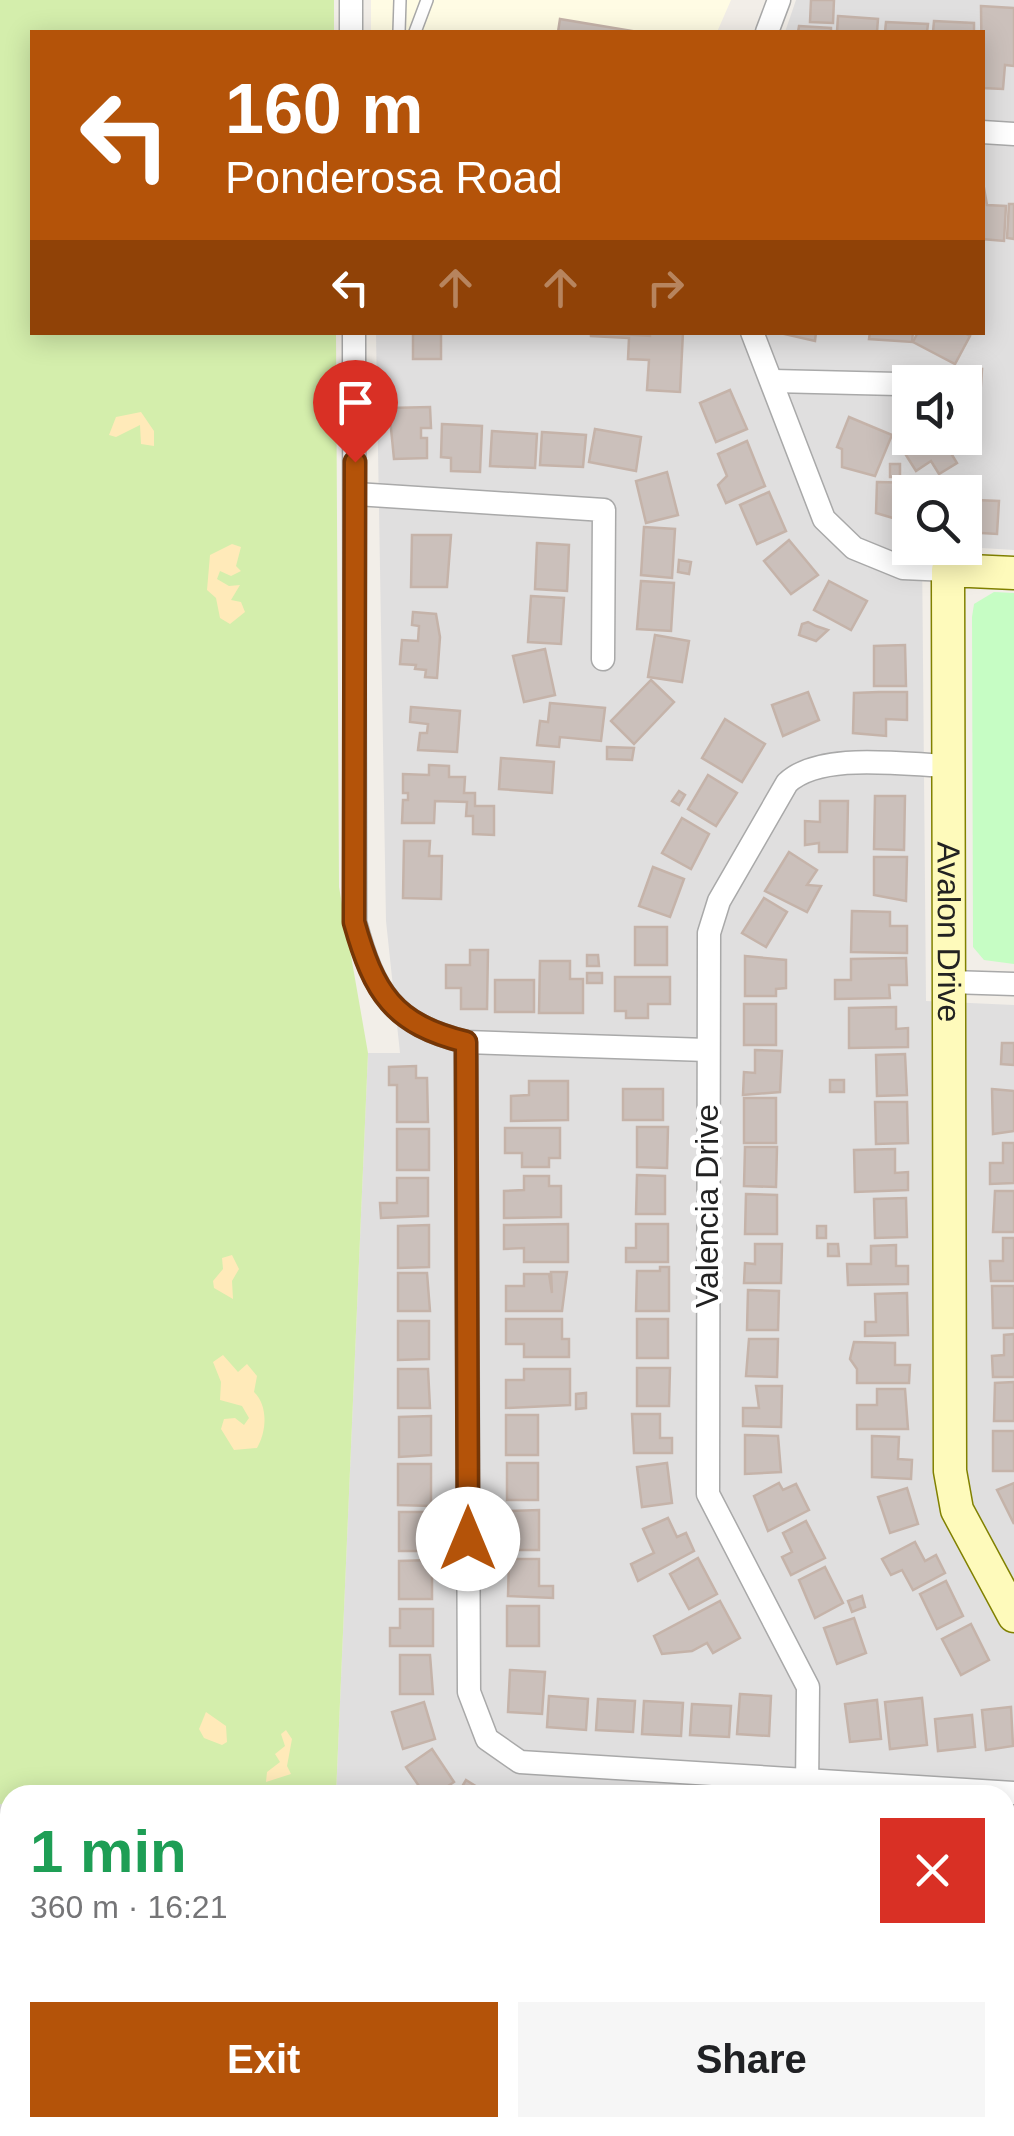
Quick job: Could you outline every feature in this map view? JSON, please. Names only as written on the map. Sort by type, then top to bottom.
[{"type":"street","points":[[351,0],[351,30]]},
{"type":"street","points":[[768,30],[779,0]]},
{"type":"street","points":[[985,132],[1014,134]]},
{"type":"street","points":[[354,335],[354,922],[368,970],[394,1010],[430,1033],[466,1042],[707,1050]]},
{"type":"street","points":[[753,335],[824,519],[854,548],[904,568],[1014,573]]},
{"type":"street","points":[[773,382],[892,384]]},
{"type":"street","points":[[356,494],[604,510],[603,659]]},
{"type":"street","name":"Avalon Drive","points":[[948,570],[950,1472],[958,1510],[1014,1616]]},
{"type":"street","name":"Valencia Drive","points":[[807,1785],[808,1687],[708,1494],[710,932],[719,901],[788,783],[803,768],[828,764],[951,766]]},
{"type":"street","points":[[950,982],[1014,984]]},
{"type":"street","points":[[466,1042],[469,1692],[476,1718],[487,1739],[520,1762],[784,1785]]},
{"type":"lane","points":[[399,30],[400,0]]},
{"type":"lane","points":[[416,30],[427,0]]},
{"type":"shaded area","points":[[371,0],[731,0],[718,30],[371,30]]},
{"type":"shaded area","points":[[796,0],[1014,0],[1014,550],[982,548],[982,475],[892,475],[892,565],[922,565],[926,1001],[1014,1005],[1014,1785],[336,1785],[368,1053],[400,1053],[386,921],[376,335],[985,335],[985,30],[786,30]]},
{"type":"green space","points":[[0,0],[334,0],[334,30],[30,30],[30,335],[336,335],[339,887],[368,1053],[336,1785],[0,1785]]},
{"type":"green space","points":[[994,592],[1014,593],[1014,964],[984,960],[973,947],[972,617],[974,604]]},
{"type":"sand","points":[[141,412],[154,431],[154,446],[141,444],[140,425],[116,437],[109,435],[116,417]]},
{"type":"sand","points":[[232,544],[241,547],[236,566],[241,571],[231,576],[220,571],[217,579],[229,586],[240,585],[231,600],[241,602],[245,612],[230,624],[220,618],[216,598],[207,590],[210,555]]},
{"type":"sand","points":[[232,1255],[239,1269],[232,1281],[233,1299],[214,1288],[213,1281],[223,1269],[222,1258]]},
{"type":"sand","points":[[223,1355],[238,1372],[247,1364],[257,1376],[254,1392],[262,1404],[264,1418],[257,1448],[234,1450],[221,1429],[224,1419],[235,1418],[244,1425],[249,1418],[242,1406],[220,1400],[221,1382],[213,1362]]},
{"type":"sand","points":[[206,1712],[226,1726],[227,1742],[222,1745],[204,1738],[199,1729]]},
{"type":"sand","points":[[286,1730],[292,1739],[287,1766],[291,1774],[266,1782],[267,1772],[280,1762],[275,1754],[285,1746],[281,1734]]},
{"type":"building","points":[[811,0],[834,0],[833,23],[810,22]]},
{"type":"building","points":[[981,6],[1014,8],[1014,66],[1005,65],[1003,89],[985,88],[985,30],[981,30]]},
{"type":"building","points":[[838,16],[878,19],[877,30],[837,30]]},
{"type":"building","points":[[560,19],[626,30],[558,30]]},
{"type":"building","points":[[934,21],[974,23],[974,30],[933,30]]},
{"type":"building","points":[[886,22],[928,24],[927,30],[885,30]]},
{"type":"building","points":[[799,26],[831,28],[831,30],[798,30]]},
{"type":"building","points":[[985,194],[987,205],[1006,206],[1004,241],[985,239]]},
{"type":"building","points":[[1009,204],[1014,204],[1014,239],[1007,238]]},
{"type":"building","points":[[413,335],[441,335],[441,359],[413,359]]},
{"type":"building","points":[[683,335],[680,392],[647,390],[649,360],[628,359],[629,338],[591,336]]},
{"type":"building","points":[[788,335],[816,335],[815,341]]},
{"type":"building","points":[[870,335],[913,335],[912,342],[869,339]]},
{"type":"building","points":[[916,335],[970,336],[955,364],[913,342]]},
{"type":"building","points":[[730,390],[747,429],[716,442],[700,403]]},
{"type":"building","points":[[430,407],[431,428],[421,428],[421,438],[427,438],[427,458],[394,459],[389,408]]},
{"type":"building","points":[[849,417],[892,435],[875,476],[842,467],[842,449],[837,447]]},
{"type":"building","points":[[442,424],[482,426],[480,472],[451,471],[451,458],[441,457]]},
{"type":"building","points":[[595,429],[641,437],[636,471],[589,462]]},
{"type":"building","points":[[492,431],[537,434],[535,468],[490,466]]},
{"type":"building","points":[[542,432],[586,435],[583,467],[540,465]]},
{"type":"building","points":[[747,441],[765,486],[726,503],[718,485],[727,476],[718,454]]},
{"type":"building","points":[[906,455],[952,455],[957,463],[939,474],[931,461],[916,471]]},
{"type":"building","points":[[890,464],[900,464],[900,475],[890,477]]},
{"type":"building","points":[[667,472],[678,515],[646,523],[636,481]]},
{"type":"building","points":[[877,482],[892,482],[892,518],[876,513]]},
{"type":"building","points":[[769,492],[786,531],[757,544],[740,505]]},
{"type":"building","points":[[982,500],[999,501],[997,534],[982,533]]},
{"type":"building","points":[[644,527],[675,529],[672,578],[641,575]]},
{"type":"building","points":[[412,535],[451,535],[447,587],[411,587]]},
{"type":"building","points":[[789,540],[818,575],[791,594],[764,561]]},
{"type":"building","points":[[537,543],[569,545],[567,591],[535,589]]},
{"type":"building","points":[[679,560],[691,562],[689,574],[678,572]]},
{"type":"building","points":[[641,581],[674,583],[671,631],[637,629]]},
{"type":"building","points":[[829,581],[867,601],[851,630],[814,610]]},
{"type":"building","points":[[531,596],[564,598],[561,644],[528,642]]},
{"type":"building","points":[[413,612],[436,614],[440,637],[437,678],[425,677],[426,670],[415,669],[416,665],[400,664],[402,640],[418,641],[419,626],[412,625]]},
{"type":"building","points":[[808,622],[828,630],[816,641],[799,635],[802,624]]},
{"type":"building","points":[[655,635],[689,641],[682,682],[648,677]]},
{"type":"building","points":[[905,645],[906,686],[874,686],[874,646]]},
{"type":"building","points":[[545,649],[555,695],[524,702],[513,656]]},
{"type":"building","points":[[651,680],[674,702],[634,744],[611,721]]},
{"type":"building","points":[[808,692],[819,720],[783,736],[772,705]]},
{"type":"building","points":[[907,692],[907,720],[886,719],[886,736],[853,733],[854,693]]},
{"type":"building","points":[[550,703],[605,708],[601,741],[560,737],[559,747],[537,745],[540,721],[548,722]]},
{"type":"building","points":[[411,707],[460,711],[457,752],[418,750],[420,733],[427,733],[428,724],[410,722]]},
{"type":"building","points":[[725,719],[765,744],[742,782],[702,758]]},
{"type":"building","points":[[607,747],[634,748],[632,760],[607,759]]},
{"type":"building","points":[[501,758],[554,762],[552,793],[499,789]]},
{"type":"building","points":[[429,765],[449,766],[449,777],[465,777],[464,793],[475,793],[475,806],[494,806],[494,835],[473,834],[473,816],[466,816],[467,802],[435,801],[434,823],[402,823],[403,800],[408,800],[408,793],[403,793],[403,774],[429,775]]},
{"type":"building","points":[[708,775],[737,793],[716,826],[688,809]]},
{"type":"building","points":[[679,791],[685,795],[679,805],[672,801]]},
{"type":"building","points":[[875,796],[905,796],[904,850],[874,849]]},
{"type":"building","points":[[820,801],[848,801],[847,852],[819,852],[819,843],[805,845],[805,821],[820,822]]},
{"type":"building","points":[[682,818],[709,834],[691,869],[662,853]]},
{"type":"building","points":[[404,841],[430,841],[429,856],[442,856],[441,899],[403,898]]},
{"type":"building","points":[[789,852],[817,870],[807,885],[821,886],[807,912],[765,891]]},
{"type":"building","points":[[874,857],[907,857],[906,901],[874,895]]},
{"type":"building","points":[[653,867],[684,879],[670,917],[639,906]]},
{"type":"building","points":[[764,898],[787,912],[766,947],[742,933]]},
{"type":"building","points":[[852,911],[890,912],[890,926],[907,926],[907,953],[851,952]]},
{"type":"building","points":[[635,927],[667,927],[667,965],[635,965]]},
{"type":"building","points":[[470,950],[488,950],[487,1009],[461,1009],[461,988],[446,988],[446,965],[470,965]]},
{"type":"building","points":[[587,955],[598,955],[599,966],[587,966]]},
{"type":"building","points":[[745,956],[786,960],[786,988],[776,989],[776,996],[745,996]]},
{"type":"building","points":[[906,958],[907,985],[889,985],[890,998],[835,999],[835,980],[851,980],[851,959]]},
{"type":"building","points":[[540,961],[570,961],[570,979],[583,979],[583,1013],[539,1013]]},
{"type":"building","points":[[587,973],[602,973],[602,983],[587,983]]},
{"type":"building","points":[[615,977],[670,977],[670,1004],[648,1004],[648,1018],[626,1018],[626,1011],[615,1011]]},
{"type":"building","points":[[495,980],[534,980],[534,1012],[495,1012]]},
{"type":"building","points":[[744,1004],[776,1004],[776,1045],[744,1045]]},
{"type":"building","points":[[896,1007],[896,1029],[908,1028],[908,1047],[849,1048],[849,1008]]},
{"type":"building","points":[[1002,1043],[1014,1043],[1014,1065],[1001,1064]]},
{"type":"building","points":[[755,1050],[782,1051],[780,1092],[743,1095],[744,1072],[755,1073]]},
{"type":"building","points":[[905,1054],[907,1095],[877,1096],[876,1055]]},
{"type":"building","points":[[416,1066],[416,1078],[427,1078],[428,1122],[397,1122],[397,1085],[389,1085],[389,1067]]},
{"type":"building","points":[[830,1080],[844,1080],[844,1092],[830,1092]]},
{"type":"building","points":[[529,1081],[568,1081],[568,1120],[511,1121],[511,1096],[529,1095]]},
{"type":"building","points":[[623,1089],[663,1089],[663,1120],[623,1120]]},
{"type":"building","points":[[992,1089],[1014,1091],[1014,1131],[993,1134]]},
{"type":"building","points":[[744,1098],[776,1098],[776,1143],[744,1143]]},
{"type":"building","points":[[875,1102],[907,1102],[908,1143],[876,1144]]},
{"type":"building","points":[[637,1127],[668,1127],[667,1168],[637,1167]]},
{"type":"building","points":[[505,1128],[560,1128],[560,1158],[549,1158],[549,1167],[522,1167],[522,1153],[505,1153]]},
{"type":"building","points":[[397,1129],[429,1129],[429,1170],[397,1170]]},
{"type":"building","points":[[1003,1143],[1014,1143],[1014,1183],[990,1184],[990,1163],[1003,1163]]},
{"type":"building","points":[[745,1147],[777,1147],[776,1187],[744,1186]]},
{"type":"building","points":[[895,1149],[895,1173],[908,1172],[908,1190],[855,1192],[854,1150]]},
{"type":"building","points":[[637,1175],[665,1176],[665,1214],[636,1214]]},
{"type":"building","points":[[524,1176],[549,1176],[549,1186],[561,1186],[561,1217],[504,1218],[504,1191],[524,1190]]},
{"type":"building","points":[[397,1178],[428,1178],[428,1216],[381,1218],[380,1203],[397,1203]]},
{"type":"building","points":[[995,1191],[1014,1191],[1014,1232],[993,1232]]},
{"type":"building","points":[[746,1194],[777,1195],[777,1234],[745,1234]]},
{"type":"building","points":[[906,1198],[907,1237],[875,1238],[874,1199]]},
{"type":"building","points":[[568,1224],[568,1262],[524,1262],[524,1248],[504,1249],[504,1225]]},
{"type":"building","points":[[636,1224],[668,1224],[668,1262],[626,1262],[626,1248],[636,1248]]},
{"type":"building","points":[[429,1225],[429,1267],[398,1268],[398,1226]]},
{"type":"building","points":[[817,1226],[826,1226],[826,1238],[817,1238]]},
{"type":"building","points":[[1003,1238],[1014,1238],[1014,1281],[991,1281],[990,1261],[1003,1261]]},
{"type":"building","points":[[755,1244],[782,1244],[781,1283],[744,1283],[745,1263],[755,1264]]},
{"type":"building","points":[[828,1244],[838,1244],[839,1256],[828,1256]]},
{"type":"building","points":[[896,1245],[896,1266],[908,1266],[908,1284],[848,1285],[847,1264],[871,1264],[871,1246]]},
{"type":"building","points":[[660,1267],[669,1267],[669,1311],[636,1311],[637,1271],[660,1271]]},
{"type":"building","points":[[551,1272],[567,1272],[562,1311],[506,1311],[506,1286],[524,1286],[524,1274],[549,1274],[552,1293]]},
{"type":"building","points":[[398,1273],[427,1273],[430,1311],[398,1311]]},
{"type":"building","points":[[992,1286],[1014,1286],[1014,1328],[993,1328]]},
{"type":"building","points":[[748,1290],[779,1291],[778,1330],[747,1330]]},
{"type":"building","points":[[907,1293],[908,1335],[865,1336],[865,1322],[876,1322],[875,1294]]},
{"type":"building","points":[[506,1319],[562,1319],[562,1339],[569,1339],[569,1357],[524,1357],[524,1344],[506,1344]]},
{"type":"building","points":[[637,1319],[668,1319],[668,1358],[637,1358]]},
{"type":"building","points":[[398,1321],[429,1321],[429,1359],[398,1360]]},
{"type":"building","points":[[1014,1334],[1014,1377],[993,1377],[992,1356],[1004,1355],[1004,1335]]},
{"type":"building","points":[[749,1339],[778,1339],[777,1377],[746,1376]]},
{"type":"building","points":[[854,1342],[895,1343],[895,1365],[910,1365],[909,1383],[857,1383],[857,1369],[850,1359]]},
{"type":"building","points":[[637,1368],[670,1368],[669,1406],[637,1406]]},
{"type":"building","points":[[398,1369],[428,1369],[430,1408],[398,1408]]},
{"type":"building","points":[[524,1369],[570,1369],[570,1405],[506,1408],[506,1380],[524,1380]]},
{"type":"building","points":[[1014,1382],[1014,1421],[994,1421],[995,1383]]},
{"type":"building","points":[[756,1386],[782,1386],[781,1427],[743,1426],[743,1408],[759,1408]]},
{"type":"building","points":[[877,1389],[905,1389],[908,1429],[857,1429],[857,1405],[877,1405]]},
{"type":"building","points":[[586,1393],[586,1408],[576,1409],[576,1394]]},
{"type":"building","points":[[632,1414],[660,1414],[660,1438],[672,1438],[672,1453],[634,1453]]},
{"type":"building","points":[[506,1415],[538,1415],[538,1455],[506,1455]]},
{"type":"building","points":[[431,1416],[431,1455],[399,1457],[399,1417]]},
{"type":"building","points":[[993,1431],[1014,1431],[1014,1471],[993,1471]]},
{"type":"building","points":[[745,1435],[778,1436],[781,1472],[745,1474]]},
{"type":"building","points":[[872,1436],[899,1437],[898,1459],[912,1460],[911,1479],[872,1477]]},
{"type":"building","points":[[507,1463],[538,1463],[538,1500],[507,1500]]},
{"type":"building","points":[[667,1463],[672,1503],[642,1507],[637,1467]]},
{"type":"building","points":[[398,1464],[431,1464],[431,1506],[398,1505]]},
{"type":"building","points":[[779,1483],[783,1490],[796,1484],[809,1510],[768,1531],[754,1496]]},
{"type":"building","points":[[1014,1483],[1014,1524],[997,1490]]},
{"type":"building","points":[[907,1488],[918,1524],[890,1533],[878,1497]]},
{"type":"building","points":[[539,1510],[539,1550],[507,1550],[509,1511]]},
{"type":"building","points":[[399,1512],[429,1512],[432,1551],[399,1551]]},
{"type":"building","points":[[668,1518],[677,1537],[686,1533],[694,1551],[638,1581],[631,1564],[654,1553],[643,1529]]},
{"type":"building","points":[[806,1521],[825,1558],[791,1575],[782,1557],[792,1552],[783,1533]]},
{"type":"building","points":[[915,1542],[925,1561],[936,1555],[945,1573],[913,1590],[902,1570],[891,1575],[882,1559]]},
{"type":"building","points":[[698,1558],[717,1594],[689,1609],[670,1574]]},
{"type":"building","points":[[509,1559],[539,1559],[539,1586],[553,1586],[553,1598],[508,1596]]},
{"type":"building","points":[[432,1560],[432,1599],[399,1599],[399,1561]]},
{"type":"building","points":[[825,1567],[843,1603],[815,1618],[799,1580]]},
{"type":"building","points":[[946,1581],[963,1616],[937,1629],[920,1594]]},
{"type":"building","points":[[862,1596],[865,1607],[852,1612],[848,1601]]},
{"type":"building","points":[[720,1601],[740,1638],[713,1653],[707,1643],[692,1651],[662,1654],[654,1636]]},
{"type":"building","points":[[507,1606],[539,1606],[539,1646],[507,1646]]},
{"type":"building","points":[[400,1609],[433,1609],[433,1646],[390,1646],[390,1628],[400,1628]]},
{"type":"building","points":[[854,1618],[866,1653],[837,1664],[824,1628]]},
{"type":"building","points":[[971,1624],[989,1660],[961,1675],[942,1639]]},
{"type":"building","points":[[400,1655],[430,1655],[433,1694],[400,1694]]},
{"type":"building","points":[[510,1670],[545,1672],[542,1714],[508,1712]]},
{"type":"building","points":[[740,1694],[771,1696],[769,1736],[737,1734]]},
{"type":"building","points":[[549,1696],[588,1699],[586,1730],[547,1727]]},
{"type":"building","points":[[922,1698],[927,1745],[890,1749],[885,1702]]},
{"type":"building","points":[[598,1699],[635,1701],[633,1732],[596,1730]]},
{"type":"building","points":[[877,1700],[881,1739],[850,1742],[845,1704]]},
{"type":"building","points":[[644,1701],[683,1703],[681,1736],[642,1734]]},
{"type":"building","points":[[424,1702],[435,1739],[403,1749],[392,1712]]},
{"type":"building","points":[[692,1704],[731,1706],[729,1737],[690,1735]]},
{"type":"building","points":[[1011,1707],[1013,1746],[986,1750],[982,1710]]},
{"type":"building","points":[[972,1715],[975,1747],[938,1751],[935,1719]]},
{"type":"building","points":[[432,1749],[454,1782],[418,1785],[406,1767]]},
{"type":"route","points":[[355,462],[354,922],[368,970],[394,1010],[430,1033],[466,1042],[468,1539]]}]
